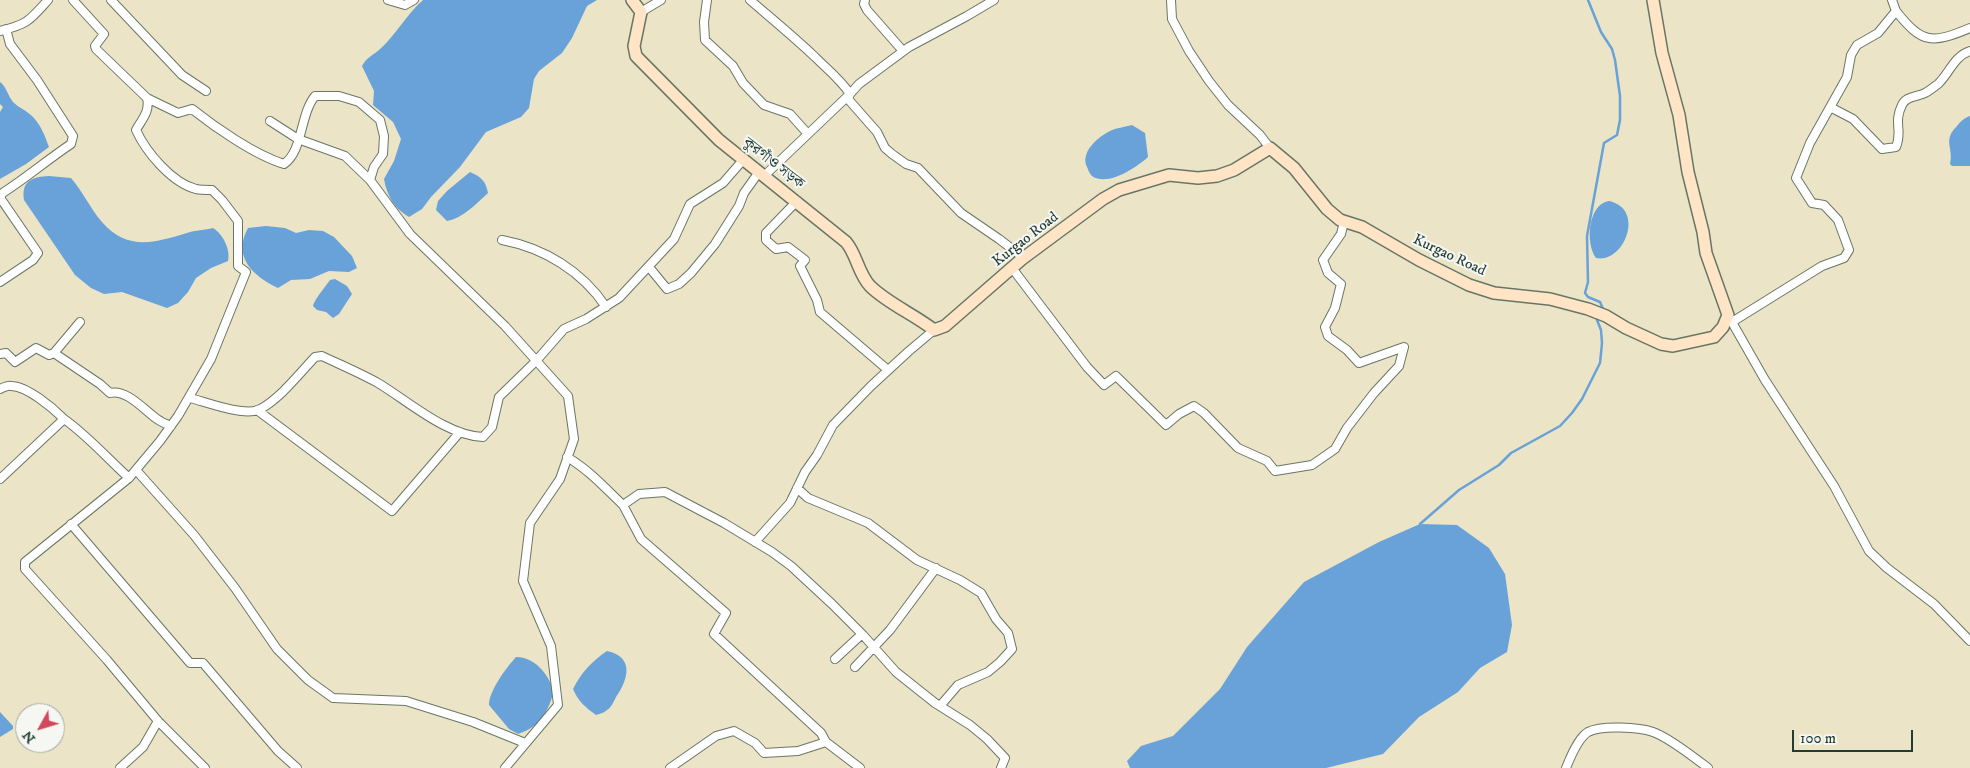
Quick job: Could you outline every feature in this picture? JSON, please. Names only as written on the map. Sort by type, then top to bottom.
[{"type":"street","points":[[0,282],[33,260],[38,253],[1,199],[1,194],[19,183],[48,159],[71,144],[73,136],[41,86],[10,44],[3,30],[29,21],[48,0]]},
{"type":"street","points":[[73,0],[104,34],[96,49],[136,90],[147,98],[178,113],[192,109],[273,161],[284,164],[290,160],[308,104],[315,96],[339,96],[358,102],[380,120],[384,136],[383,154],[374,167],[370,180]]},
{"type":"street","points":[[112,0],[182,74],[206,91]]},
{"type":"street","points":[[388,0],[405,5],[414,0]]},
{"type":"street","points":[[632,0],[641,12],[661,0]]},
{"type":"street","points":[[708,0],[704,22],[705,40],[732,66],[743,83],[764,105],[790,114],[808,134]]},
{"type":"street","points":[[750,0],[783,26],[831,71],[850,94]]},
{"type":"street","points":[[865,0],[866,10],[903,52]]},
{"type":"street","points":[[648,266],[667,289],[679,284],[691,273],[715,244],[739,206],[744,193],[859,84],[903,52],[994,0]]},
{"type":"street","points":[[1171,0],[1172,19],[1189,51],[1209,81],[1228,105],[1260,135],[1270,148]]},
{"type":"street","points":[[1653,0],[1662,53],[1678,115],[1688,172],[1703,232],[1706,253],[1730,318],[1765,380],[1834,486],[1868,551],[1934,604],[1970,641]]},
{"type":"street","points":[[1892,0],[1896,11],[1914,32],[1932,39],[1952,36],[1970,28]]},
{"type":"street","points":[[1730,318],[1822,266],[1844,258],[1849,250],[1838,220],[1824,204],[1812,203],[1796,178],[1810,143],[1847,77],[1851,55],[1857,45],[1878,33],[1896,11]]},
{"type":"street","name":"কুরগাঁও সড়ক","points":[[641,12],[634,46],[636,56],[712,134],[846,242],[851,248],[862,274],[870,286],[934,330]]},
{"type":"street","points":[[1830,107],[1853,118],[1882,149],[1896,147],[1900,138],[1896,120],[1902,103],[1913,96],[1924,94],[1932,88],[1960,56],[1970,51]]},
{"type":"street","points":[[850,94],[848,99],[877,132],[885,148],[906,164],[918,168],[961,214],[999,238],[1024,258]]},
{"type":"street","points":[[147,98],[149,106],[147,113],[136,130],[141,141],[170,176],[197,189],[212,190],[238,221],[238,266],[246,272],[211,359],[190,398],[171,426],[129,478],[25,562],[25,569],[107,660],[158,721],[205,768]]},
{"type":"street","points":[[270,121],[298,139],[345,156],[381,193],[410,234],[505,326],[568,396],[574,439],[560,479],[530,523],[523,581],[551,646],[558,705],[505,768]]},
{"type":"street","name":"Kurgao Road","points":[[934,330],[945,326],[1024,258],[1094,205],[1119,190],[1169,175],[1198,178],[1217,176],[1234,170],[1270,148],[1294,168],[1327,209],[1340,220],[1362,227],[1419,260],[1469,285],[1494,293],[1550,300],[1588,309],[1661,344],[1673,346],[1714,338],[1730,318]]},
{"type":"street","points":[[190,398],[244,411],[257,410],[273,399],[315,357],[322,356],[376,382],[442,423],[471,437],[483,438],[492,427],[499,397],[564,329],[586,319],[619,298],[674,239],[690,204],[724,183],[743,160]]},
{"type":"street","points":[[797,201],[766,233],[766,240],[776,250],[788,247],[805,260],[800,266],[817,300],[820,312],[888,370]]},
{"type":"street","points":[[1012,268],[1087,367],[1104,385],[1116,376],[1166,425],[1179,414],[1194,406],[1204,413],[1238,448],[1267,461],[1275,471],[1312,465],[1335,449],[1347,428],[1368,400],[1400,366],[1404,347],[1359,363],[1347,350],[1328,336],[1325,327],[1335,308],[1341,284],[1328,273],[1323,260],[1341,234],[1344,222]]},
{"type":"street","points":[[502,240],[536,248],[570,269],[586,282],[606,307]]},
{"type":"street","points":[[0,354],[6,353],[15,362],[36,348],[49,355],[54,352],[80,322]]},
{"type":"street","points":[[755,542],[790,504],[797,488],[833,425],[844,411],[934,330]]},
{"type":"street","points":[[54,352],[110,393],[116,391],[130,398],[158,420],[171,426]]},
{"type":"street","points":[[0,389],[10,385],[21,388],[54,409],[80,430],[129,478]]},
{"type":"street","points":[[257,410],[392,512],[460,432]]},
{"type":"street","points":[[0,479],[64,419]]},
{"type":"street","points":[[567,457],[596,478],[622,505],[641,539],[726,613],[714,634],[821,733],[826,742],[860,768]]},
{"type":"street","points":[[136,470],[194,535],[236,588],[277,648],[308,680],[333,698],[406,702],[473,722],[525,743]]},
{"type":"street","points":[[797,488],[808,498],[868,523],[917,560],[936,568],[981,593],[996,619],[1008,633],[1012,649],[1000,662],[988,672],[958,685],[940,706]]},
{"type":"street","points":[[622,505],[639,494],[666,492],[755,542],[791,566],[862,634],[896,672],[940,706],[987,738],[1004,758],[1001,768]]},
{"type":"street","points":[[71,524],[190,664],[203,663],[278,751],[295,767]]},
{"type":"street","points":[[855,667],[890,630],[936,568]]},
{"type":"street","points":[[835,659],[862,634]]},
{"type":"street","points":[[120,768],[143,747],[158,721]]},
{"type":"street","points":[[1566,768],[1572,752],[1588,732],[1613,726],[1653,732],[1693,756],[1708,768]]},
{"type":"street","points":[[670,768],[716,736],[734,731],[755,743],[764,753],[798,751],[826,742]]},
{"type":"water","points":[[423,0],[597,0],[587,6],[572,38],[562,53],[539,71],[534,79],[529,108],[521,117],[486,132],[460,167],[422,209],[409,217],[399,210],[392,201],[384,179],[394,161],[401,139],[393,122],[373,105],[374,91],[362,66],[391,38]]},
{"type":"water","points":[[0,82],[13,102],[30,114],[38,123],[49,147],[26,164],[0,179],[0,112],[3,107],[0,104]]},
{"type":"water","points":[[1970,116],[1970,166],[1952,166],[1950,164],[1950,136],[1961,121]]},
{"type":"water","points":[[1132,125],[1145,133],[1148,157],[1131,170],[1117,177],[1102,179],[1093,177],[1085,161],[1091,146],[1110,131]]},
{"type":"water","points":[[470,172],[483,180],[488,193],[464,214],[447,221],[436,210],[438,201]]},
{"type":"water","points":[[38,177],[71,178],[102,222],[121,237],[131,241],[152,242],[193,231],[213,228],[220,234],[225,243],[229,257],[228,261],[211,268],[196,278],[188,292],[178,303],[167,308],[122,292],[104,294],[91,288],[75,275],[24,200],[24,188],[29,181]]},
{"type":"water","points":[[1609,201],[1620,206],[1627,214],[1629,224],[1627,235],[1615,253],[1606,258],[1596,258],[1590,243],[1590,225],[1597,209]]},
{"type":"water","points":[[266,226],[285,228],[296,233],[309,230],[323,231],[334,237],[352,256],[357,268],[349,272],[329,271],[310,279],[291,280],[278,288],[253,271],[244,257],[242,248],[248,228]]},
{"type":"water","points":[[335,279],[347,286],[352,294],[339,314],[333,318],[326,312],[317,310],[313,306],[330,280]]},
{"type":"water","points":[[1420,524],[1457,525],[1489,548],[1505,574],[1512,625],[1507,652],[1480,668],[1458,692],[1419,717],[1383,754],[1326,768],[1130,768],[1127,761],[1141,746],[1173,736],[1220,689],[1247,647],[1304,582],[1379,542]]},
{"type":"water","points":[[607,651],[622,658],[625,664],[626,677],[611,706],[604,712],[596,715],[583,704],[573,689],[587,668]]},
{"type":"water","points":[[516,657],[535,663],[544,673],[554,691],[549,706],[542,718],[526,731],[518,734],[509,729],[489,705],[495,687]]},
{"type":"water","points":[[0,712],[13,726],[13,729],[0,737]]},
{"type":"waterway","points":[[1588,0],[1601,32],[1612,49],[1620,96],[1620,120],[1617,135],[1604,143],[1587,236],[1588,282],[1585,293],[1588,297],[1600,302],[1603,309]]},
{"type":"waterway","points":[[1420,524],[1459,490],[1499,465],[1511,453],[1560,426],[1572,413],[1582,399],[1600,363],[1602,343],[1601,330],[1597,320]]}]
